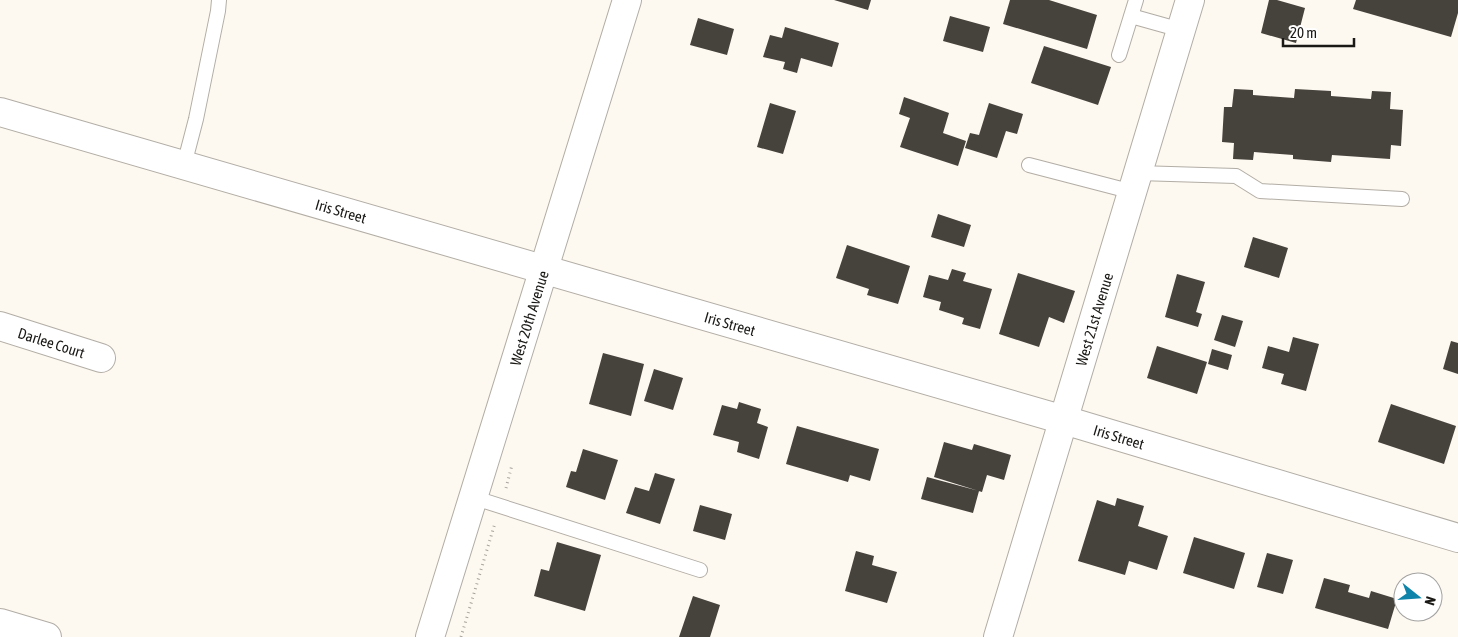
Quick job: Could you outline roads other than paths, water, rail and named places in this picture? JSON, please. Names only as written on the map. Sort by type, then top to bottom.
[{"type":"street","name":"West 20th Avenue","points":[[430,637],[626,0]]},
{"type":"street","name":"West 21st Avenue","points":[[998,637],[1190,0]]},
{"type":"street","name":"Iris Street","points":[[0,112],[1064,420],[1458,538]]},
{"type":"street","name":"Darlee Court","points":[[0,326],[102,358]]},
{"type":"street","points":[[0,623],[47,637]]},
{"type":"lane","points":[[184,165],[196,119],[219,0]]},
{"type":"lane","points":[[1120,55],[1136,0]]},
{"type":"lane","points":[[1131,16],[1181,30]]},
{"type":"lane","points":[[1029,165],[1135,182],[1236,176],[1260,191],[1402,199]]},
{"type":"lane","points":[[472,497],[700,570]]}]
